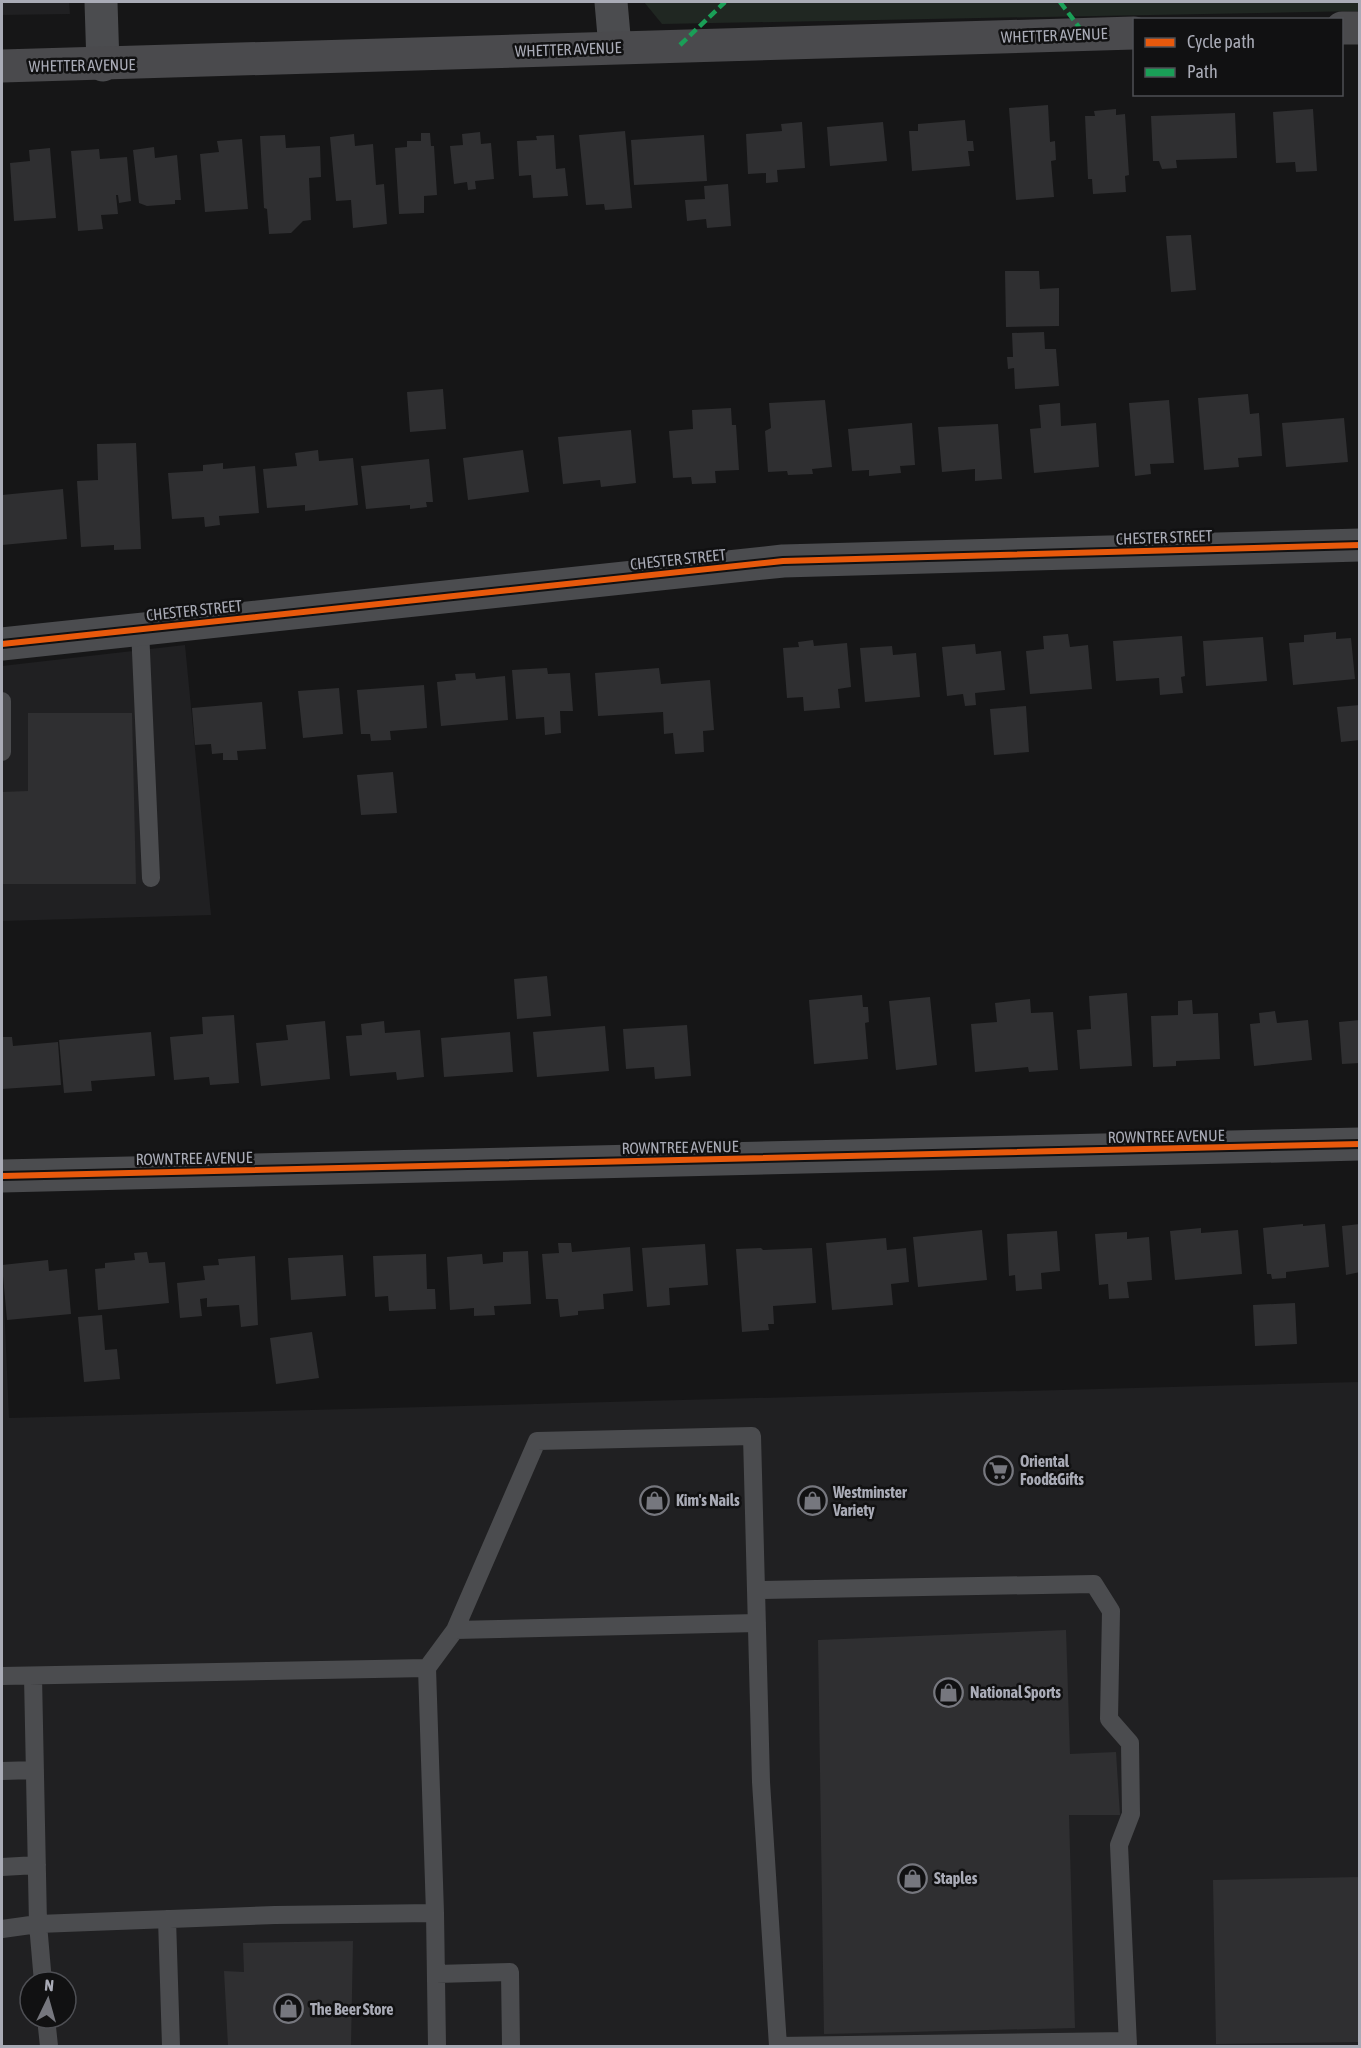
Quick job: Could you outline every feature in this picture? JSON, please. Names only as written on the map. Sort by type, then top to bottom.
[{"type":"street","points":[[101,2],[103,65]]},
{"type":"street","points":[[611,2],[615,47]]},
{"type":"street","points":[[1343,28],[1359,28]]},
{"type":"street","name":"WHETTER AVENUE","points":[[2,66],[103,65],[615,47],[1133,33]]},
{"type":"street","name":"CHESTER STREET","points":[[2,644],[783,561],[1359,546]]},
{"type":"street","name":"ROWNTREE AVENUE","points":[[2,1176],[1359,1144]]},
{"type":"lane","points":[[140,629],[151,878]]},
{"type":"lane","points":[[2,701],[2,752]]},
{"type":"lane","points":[[437,2046],[427,1668],[455,1630],[537,1441],[752,1436],[756,1590],[763,1816],[778,2046],[1128,2044],[1119,1845],[1131,1814],[1130,1743],[1109,1719],[1111,1611],[1094,1584],[756,1590]]},
{"type":"lane","points":[[455,1630],[757,1623]]},
{"type":"lane","points":[[2,1676],[427,1668]]},
{"type":"lane","points":[[33,1676],[38,1924],[42,1970]]},
{"type":"lane","points":[[2,1771],[35,1770]]},
{"type":"lane","points":[[2,1867],[37,1865]]},
{"type":"lane","points":[[2,1929],[38,1924],[167,1919],[435,1913]]},
{"type":"lane","points":[[167,1919],[171,2046]]},
{"type":"lane","points":[[436,1974],[510,1972],[511,2046]]},
{"type":"lane","points":[[47,2030],[49,2046]]},
{"type":"shaded area","points":[[2,2],[69,2],[70,14],[2,15]]},
{"type":"shaded area","points":[[644,2],[1359,2],[1360,11],[662,24]]},
{"type":"shaded area","points":[[185,645],[211,915],[2,921],[2,666]]},
{"type":"shaded area","points":[[2,1255],[9,1418],[1359,1382],[1359,2046],[2,2046]]},
{"type":"building","points":[[1048,105],[1050,142],[1055,141],[1056,160],[1051,161],[1054,197],[1016,200],[1009,108]]},
{"type":"building","points":[[1116,109],[1116,115],[1125,114],[1129,175],[1125,176],[1126,192],[1093,194],[1092,179],[1088,179],[1085,116],[1095,116],[1094,111]]},
{"type":"building","points":[[1313,109],[1317,171],[1296,172],[1295,162],[1276,163],[1273,112]]},
{"type":"building","points":[[1235,113],[1237,158],[1176,160],[1177,168],[1162,169],[1159,161],[1153,161],[1151,116]]},
{"type":"building","points":[[965,120],[967,141],[973,141],[974,151],[968,151],[970,166],[912,171],[909,131],[918,131],[918,124]]},
{"type":"building","points":[[802,122],[805,168],[777,170],[778,182],[766,183],[766,173],[748,174],[746,134],[782,131],[781,124]]},
{"type":"building","points":[[883,122],[887,161],[830,166],[827,127]]},
{"type":"building","points":[[625,131],[632,208],[605,210],[604,204],[586,205],[579,135]]},
{"type":"building","points":[[480,132],[481,144],[491,143],[494,179],[475,181],[476,189],[468,190],[467,182],[454,184],[450,146],[463,145],[462,134]]},
{"type":"building","points":[[421,133],[430,133],[431,146],[434,146],[437,195],[424,196],[424,213],[399,214],[395,148],[407,147],[407,141],[421,141]]},
{"type":"building","points":[[354,134],[355,146],[373,144],[376,185],[384,184],[387,224],[353,228],[351,200],[336,201],[330,137]]},
{"type":"building","points":[[285,135],[286,148],[320,146],[321,177],[309,178],[311,220],[303,221],[291,233],[269,234],[267,209],[264,208],[260,136]]},
{"type":"building","points":[[554,135],[556,169],[565,168],[568,196],[533,198],[531,175],[519,176],[517,141],[537,140],[536,136]]},
{"type":"building","points":[[704,135],[707,181],[634,185],[631,140]]},
{"type":"building","points":[[242,139],[248,209],[205,212],[200,154],[219,152],[217,141]]},
{"type":"building","points":[[154,147],[155,158],[177,155],[181,200],[175,200],[175,204],[147,206],[139,203],[133,150]]},
{"type":"building","points":[[50,148],[56,218],[14,221],[10,163],[30,161],[29,150]]},
{"type":"building","points":[[99,149],[100,159],[127,157],[131,201],[119,203],[118,195],[116,195],[118,214],[101,215],[103,229],[78,231],[71,151]]},
{"type":"building","points":[[728,184],[731,226],[707,228],[706,219],[687,221],[685,200],[705,199],[704,186]]},
{"type":"building","points":[[1191,235],[1196,290],[1171,292],[1166,236]]},
{"type":"building","points":[[1005,271],[1039,271],[1040,289],[1059,288],[1059,326],[1006,327]]},
{"type":"building","points":[[1044,332],[1045,349],[1056,349],[1059,386],[1015,389],[1014,368],[1008,369],[1007,357],[1013,357],[1012,333]]},
{"type":"building","points":[[443,389],[446,429],[410,432],[407,392]]},
{"type":"building","points":[[1248,394],[1250,414],[1259,413],[1262,456],[1238,458],[1239,467],[1204,470],[1198,398]]},
{"type":"building","points":[[825,400],[832,467],[812,469],[813,474],[788,475],[787,471],[768,472],[765,431],[771,428],[769,403]]},
{"type":"building","points":[[1169,400],[1174,463],[1150,464],[1151,474],[1135,476],[1129,403]]},
{"type":"building","points":[[1060,403],[1061,426],[1096,423],[1099,467],[1034,473],[1030,429],[1041,428],[1039,405]]},
{"type":"building","points":[[731,408],[732,425],[736,425],[739,470],[715,471],[716,483],[692,484],[691,477],[673,478],[669,431],[693,429],[692,410]]},
{"type":"building","points":[[1344,418],[1348,462],[1286,467],[1282,423]]},
{"type":"building","points":[[912,423],[915,465],[900,466],[901,473],[869,476],[869,470],[852,471],[848,429]]},
{"type":"building","points":[[998,424],[1002,479],[975,481],[975,469],[942,472],[938,427]]},
{"type":"building","points":[[631,430],[636,483],[601,487],[600,480],[563,484],[558,437]]},
{"type":"building","points":[[136,443],[141,549],[114,550],[114,545],[81,547],[77,481],[98,480],[97,444]]},
{"type":"building","points":[[318,450],[319,461],[353,458],[358,505],[305,511],[305,505],[267,508],[263,469],[297,466],[295,453]]},
{"type":"building","points":[[523,450],[529,492],[468,500],[463,458]]},
{"type":"building","points":[[429,459],[433,502],[426,502],[427,507],[410,509],[410,505],[366,509],[361,466]]},
{"type":"building","points":[[223,463],[223,469],[255,466],[259,513],[219,516],[220,525],[205,527],[204,517],[172,519],[168,473],[203,471],[203,465]]},
{"type":"building","points":[[63,489],[67,539],[2,545],[2,495]]},
{"type":"building","points":[[1336,632],[1336,639],[1351,638],[1355,679],[1293,685],[1289,643],[1304,642],[1304,635]]},
{"type":"building","points":[[1068,634],[1070,647],[1088,645],[1092,689],[1030,694],[1026,651],[1044,649],[1043,636]]},
{"type":"building","points":[[1182,636],[1185,676],[1181,677],[1183,693],[1160,695],[1159,678],[1116,681],[1113,641]]},
{"type":"building","points":[[1263,637],[1267,681],[1206,686],[1203,641]]},
{"type":"building","points":[[813,640],[814,646],[847,643],[851,687],[838,689],[840,708],[804,711],[803,697],[787,698],[783,648],[799,647],[798,642]]},
{"type":"building","points":[[975,644],[976,654],[1001,651],[1005,690],[975,693],[976,705],[965,706],[963,694],[947,696],[942,647]]},
{"type":"building","points":[[892,646],[893,655],[916,653],[920,697],[865,702],[860,648]]},
{"type":"building","points":[[547,668],[548,674],[570,673],[573,711],[560,711],[561,733],[545,735],[544,717],[516,719],[512,670]]},
{"type":"building","points":[[659,668],[661,684],[710,680],[714,730],[703,731],[704,752],[675,754],[673,733],[664,734],[663,712],[598,716],[595,673]]},
{"type":"building","points":[[475,673],[476,679],[505,676],[508,720],[441,726],[437,682],[456,680],[455,674]]},
{"type":"building","points":[[424,685],[427,728],[390,731],[391,740],[371,741],[370,734],[361,734],[357,690]]},
{"type":"building","points":[[339,688],[343,734],[303,738],[298,691]]},
{"type":"building","points":[[262,702],[266,749],[237,751],[238,760],[223,760],[223,753],[212,754],[211,744],[195,745],[192,708]]},
{"type":"building","points":[[1360,705],[1360,740],[1341,742],[1337,707]]},
{"type":"building","points":[[1026,706],[1029,752],[994,755],[990,709]]},
{"type":"building","points":[[28,713],[132,713],[136,884],[2,884],[2,792],[28,791]]},
{"type":"building","points":[[393,772],[397,813],[361,815],[357,775]]},
{"type":"building","points":[[547,976],[551,1016],[517,1019],[514,979]]},
{"type":"building","points":[[1127,993],[1132,1066],[1080,1069],[1077,1030],[1091,1029],[1089,996]]},
{"type":"building","points":[[862,995],[863,1007],[868,1007],[869,1022],[865,1023],[868,1059],[814,1064],[809,1000]]},
{"type":"building","points":[[930,997],[937,1065],[896,1070],[889,1001]]},
{"type":"building","points":[[1030,999],[1031,1013],[1053,1012],[1058,1070],[1029,1072],[1028,1067],[975,1072],[971,1024],[997,1022],[995,1003]]},
{"type":"building","points":[[1192,1000],[1193,1014],[1218,1013],[1220,1059],[1176,1061],[1176,1066],[1153,1067],[1151,1016],[1178,1015],[1178,1001]]},
{"type":"building","points":[[1275,1011],[1277,1023],[1308,1020],[1312,1060],[1254,1066],[1250,1024],[1260,1023],[1259,1013]]},
{"type":"building","points":[[234,1015],[239,1083],[210,1085],[209,1077],[174,1080],[170,1037],[203,1034],[202,1017]]},
{"type":"building","points":[[1360,1020],[1360,1063],[1342,1064],[1339,1022]]},
{"type":"building","points":[[325,1021],[330,1079],[261,1086],[256,1043],[288,1040],[286,1025]]},
{"type":"building","points":[[384,1021],[385,1033],[420,1030],[424,1077],[397,1080],[396,1072],[350,1076],[346,1036],[362,1035],[361,1024]]},
{"type":"building","points":[[687,1025],[691,1076],[655,1079],[654,1067],[626,1069],[623,1029]]},
{"type":"building","points":[[605,1026],[609,1071],[537,1077],[533,1032]]},
{"type":"building","points":[[151,1032],[155,1076],[91,1081],[92,1091],[64,1093],[59,1040]]},
{"type":"building","points":[[510,1032],[513,1072],[444,1077],[441,1038]]},
{"type":"building","points":[[2,1037],[12,1037],[13,1046],[58,1042],[61,1085],[2,1089]]},
{"type":"building","points":[[1303,1224],[1303,1226],[1325,1224],[1329,1267],[1286,1272],[1286,1278],[1272,1279],[1271,1274],[1267,1274],[1263,1228]]},
{"type":"building","points":[[1360,1224],[1360,1272],[1346,1275],[1342,1226]]},
{"type":"building","points":[[1201,1228],[1201,1233],[1238,1230],[1242,1274],[1175,1280],[1170,1231]]},
{"type":"building","points":[[982,1230],[987,1280],[918,1287],[913,1237]]},
{"type":"building","points":[[1057,1231],[1060,1271],[1041,1273],[1042,1289],[1016,1291],[1015,1275],[1009,1276],[1007,1234]]},
{"type":"building","points":[[1127,1232],[1127,1239],[1149,1237],[1152,1280],[1127,1282],[1129,1298],[1109,1299],[1108,1284],[1099,1285],[1095,1234]]},
{"type":"building","points":[[886,1238],[887,1250],[906,1248],[909,1282],[891,1284],[893,1305],[832,1310],[826,1243]]},
{"type":"building","points":[[558,1243],[571,1243],[572,1252],[630,1247],[633,1291],[603,1294],[604,1309],[578,1311],[578,1315],[560,1317],[558,1299],[546,1299],[542,1254],[559,1253]]},
{"type":"building","points":[[705,1244],[708,1285],[669,1288],[670,1305],[647,1307],[642,1248]]},
{"type":"building","points":[[761,1248],[763,1250],[812,1248],[816,1303],[773,1306],[774,1324],[768,1324],[769,1330],[742,1332],[736,1249]]},
{"type":"building","points":[[528,1251],[531,1304],[494,1306],[495,1315],[474,1316],[474,1308],[450,1310],[447,1257],[482,1254],[483,1264],[503,1262],[503,1252]]},
{"type":"building","points":[[147,1252],[149,1263],[165,1262],[169,1303],[98,1310],[95,1269],[105,1268],[105,1263],[135,1260],[134,1253]]},
{"type":"building","points":[[426,1254],[427,1289],[435,1289],[436,1309],[389,1311],[388,1296],[375,1297],[373,1256]]},
{"type":"building","points":[[343,1255],[346,1296],[291,1300],[288,1258]]},
{"type":"building","points":[[255,1256],[258,1325],[241,1327],[239,1305],[207,1307],[207,1298],[200,1299],[202,1316],[180,1318],[177,1283],[205,1280],[203,1266],[219,1265],[218,1259]]},
{"type":"building","points":[[48,1260],[49,1271],[67,1269],[71,1314],[7,1320],[2,1265]]},
{"type":"building","points":[[1295,1303],[1297,1344],[1255,1346],[1253,1305]]},
{"type":"building","points":[[102,1315],[105,1350],[117,1349],[120,1379],[84,1382],[78,1317]]},
{"type":"building","points":[[312,1332],[319,1378],[276,1384],[270,1338]]},
{"type":"building","points":[[1066,1630],[1070,1754],[1116,1752],[1120,1815],[1069,1815],[1075,2028],[824,2034],[818,1640]]},
{"type":"building","points":[[1360,1877],[1360,2042],[1216,2044],[1213,1880]]},
{"type":"building","name":"The Beer Store","points":[[353,1941],[351,2046],[228,2046],[224,1971],[244,1972],[243,1943]]},
{"type":"marked path","points":[[680,45],[725,2]]},
{"type":"marked path","points":[[1060,2],[1085,35]]},
{"type":"cycle path","points":[[2,644],[783,561],[1360,545]]},
{"type":"cycle path","points":[[2,1176],[1360,1144]]},
{"type":"place","name":"Oriental Food&Gifts","points":[[999,1470]]},
{"type":"place","name":"Kim's Nails","points":[[655,1500]]},
{"type":"place","name":"Westminster Variety","points":[[812,1501]]},
{"type":"place","name":"National Sports","points":[[949,1692]]},
{"type":"place","name":"Staples","points":[[913,1878]]},
{"type":"place","name":"The Beer Store","points":[[289,2009]]}]
